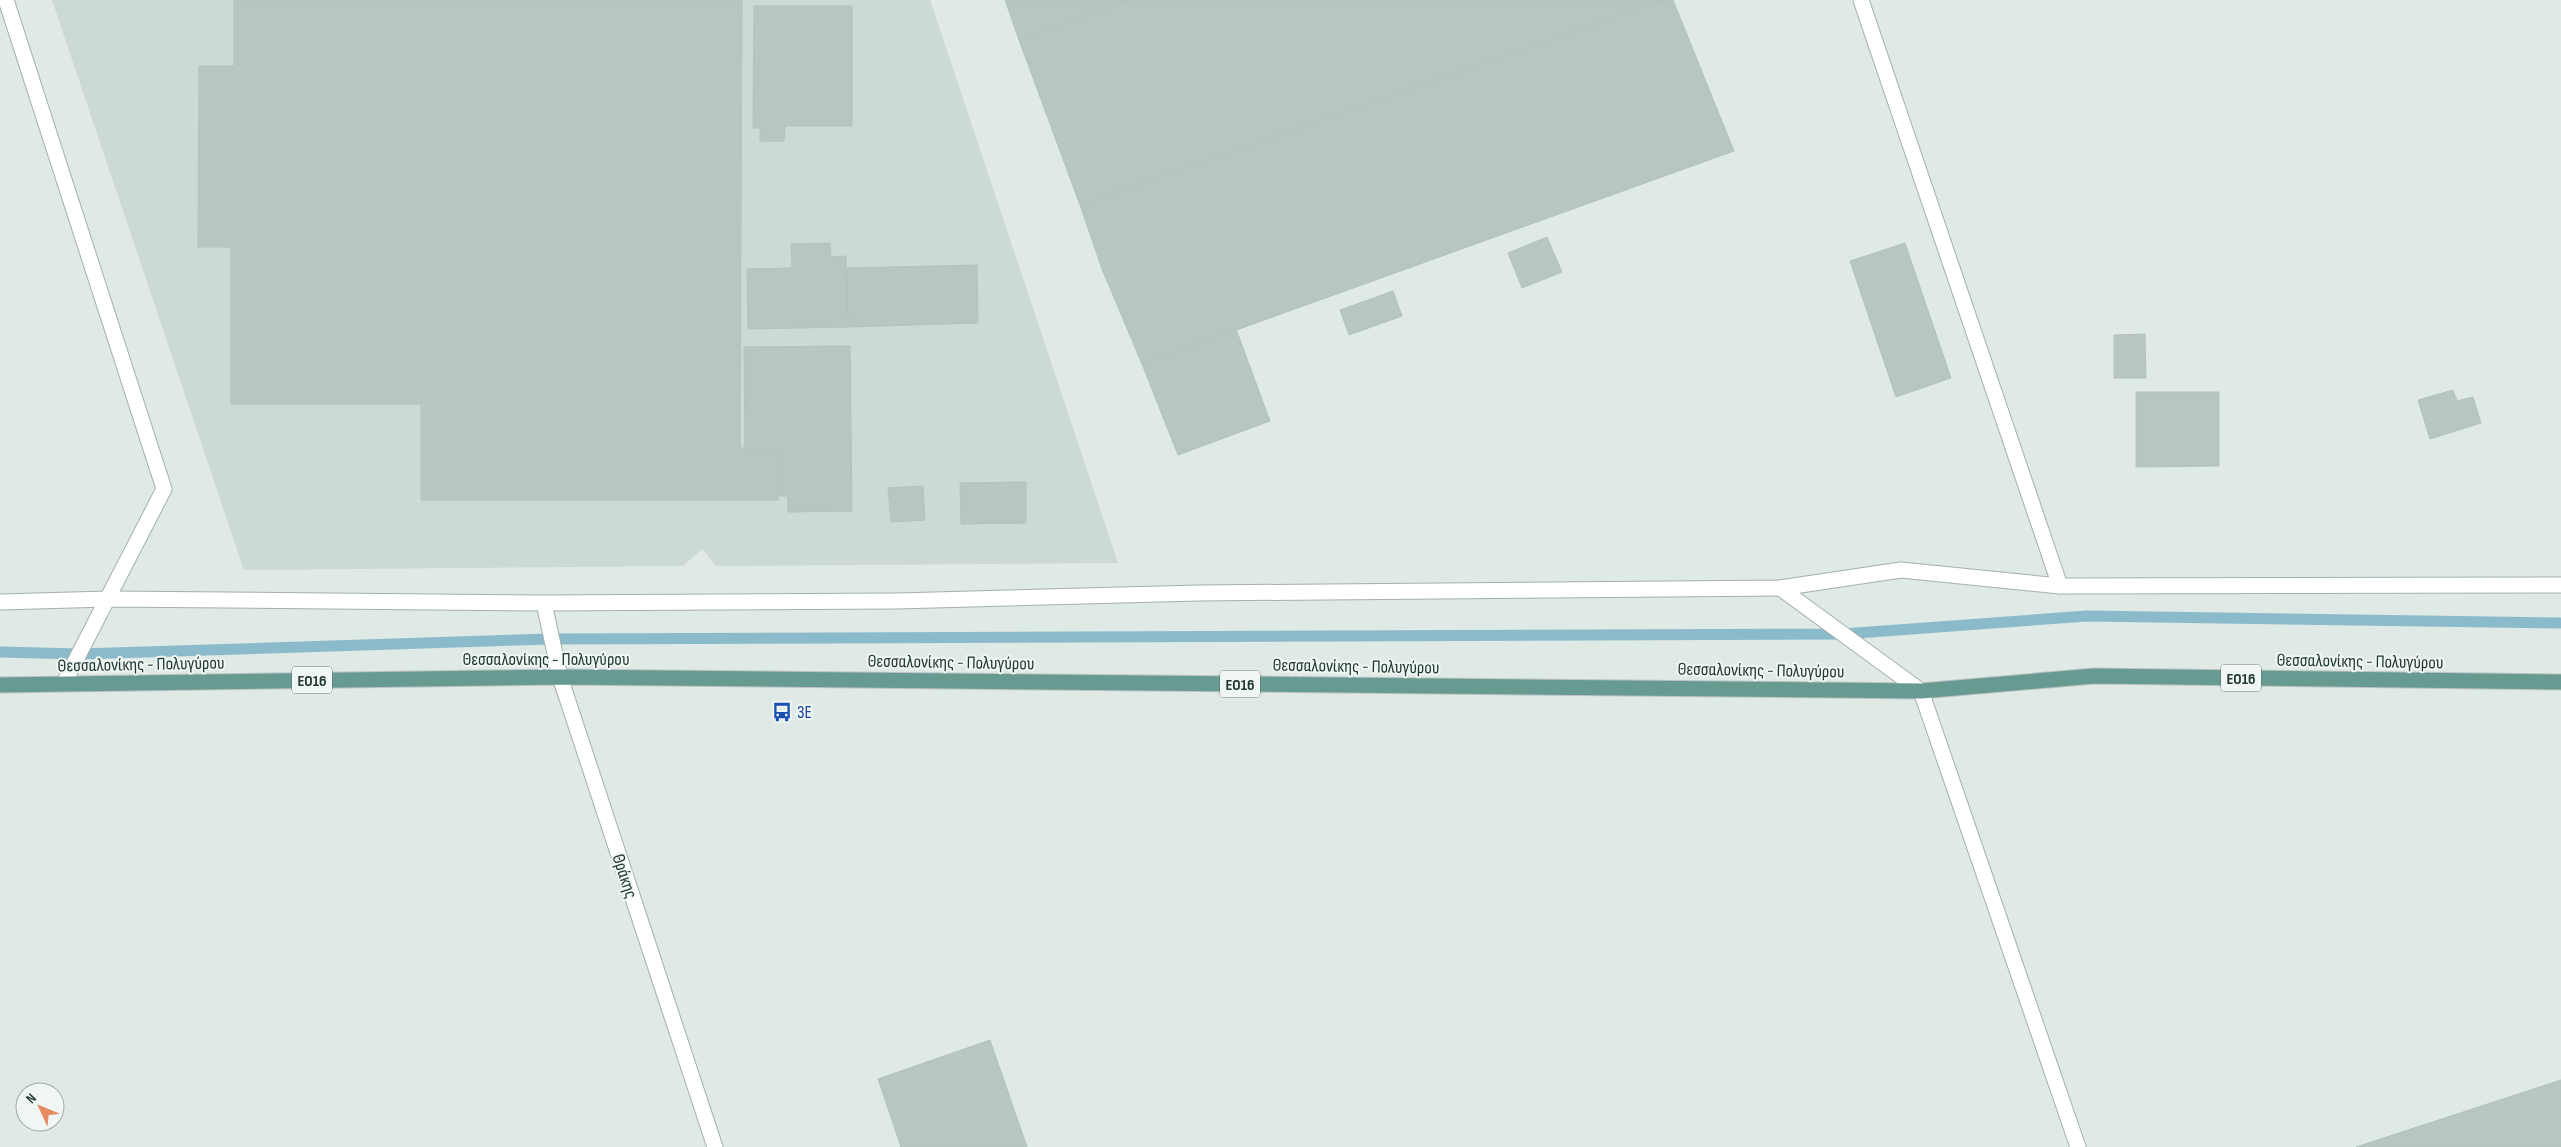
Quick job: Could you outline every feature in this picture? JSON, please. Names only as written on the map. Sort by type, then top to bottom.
[{"type":"main road","name":"Θεσσαλονίκης - Πολυγύρου","points":[[0,685],[560,677],[1921,691],[2094,676],[2561,682]]},
{"type":"street","points":[[6,0],[164,489],[64,684]]},
{"type":"street","points":[[1860,0],[2060,586]]},
{"type":"street","points":[[0,602],[108,599],[544,603],[896,602],[1198,593],[1780,588],[1901,570],[2060,586],[2561,585]]},
{"type":"street","points":[[1780,588],[1921,691],[2078,1147]]},
{"type":"street","name":"Θράκης","points":[[544,603],[560,677],[715,1147]]},
{"type":"shaded area","points":[[52,0],[930,0],[1118,563],[716,566],[702,549],[683,566],[244,570]]},
{"type":"building","points":[[234,0],[742,0],[740,448],[779,448],[778,500],[421,500],[421,404],[231,404],[231,247],[198,247],[199,66],[234,66]]},
{"type":"building","points":[[1005,0],[1130,0],[1019,40]]},
{"type":"building","points":[[1130,0],[1664,0],[1080,205],[1019,40]]},
{"type":"building","points":[[1664,0],[1673,0],[1734,151],[1142,364],[1102,269],[1080,205]]},
{"type":"building","points":[[754,6],[852,6],[852,126],[785,126],[784,141],[760,141],[760,128],[753,128]]},
{"type":"building","points":[[1547,237],[1562,272],[1522,288],[1508,253]]},
{"type":"building","points":[[830,243],[831,257],[846,256],[848,327],[748,329],[747,269],[792,268],[791,244]]},
{"type":"building","points":[[1905,243],[1951,378],[1896,397],[1850,261]]},
{"type":"building","points":[[977,265],[978,323],[848,327],[847,268]]},
{"type":"building","points":[[1393,291],[1402,316],[1349,335],[1340,310]]},
{"type":"building","points":[[1236,329],[1270,421],[1178,455],[1142,364]]},
{"type":"building","points":[[2145,334],[2146,378],[2114,378],[2114,335]]},
{"type":"building","points":[[850,346],[852,511],[788,512],[788,496],[778,496],[779,448],[745,449],[744,347]]},
{"type":"building","points":[[2453,390],[2457,401],[2473,397],[2481,423],[2430,439],[2418,400]]},
{"type":"building","points":[[2136,392],[2219,392],[2219,466],[2136,467]]},
{"type":"building","points":[[1026,482],[1026,523],[961,524],[960,483]]},
{"type":"building","points":[[923,486],[925,520],[891,522],[888,488]]},
{"type":"building","points":[[990,1040],[1027,1147],[901,1147],[878,1079]]},
{"type":"building","points":[[2561,1080],[2561,1147],[2356,1147]]},
{"type":"waterway","points":[[0,652],[80,654],[551,639],[1843,634],[2087,616],[2561,623]]},
{"type":"place","name":"3Ε","points":[[782,712]]}]
